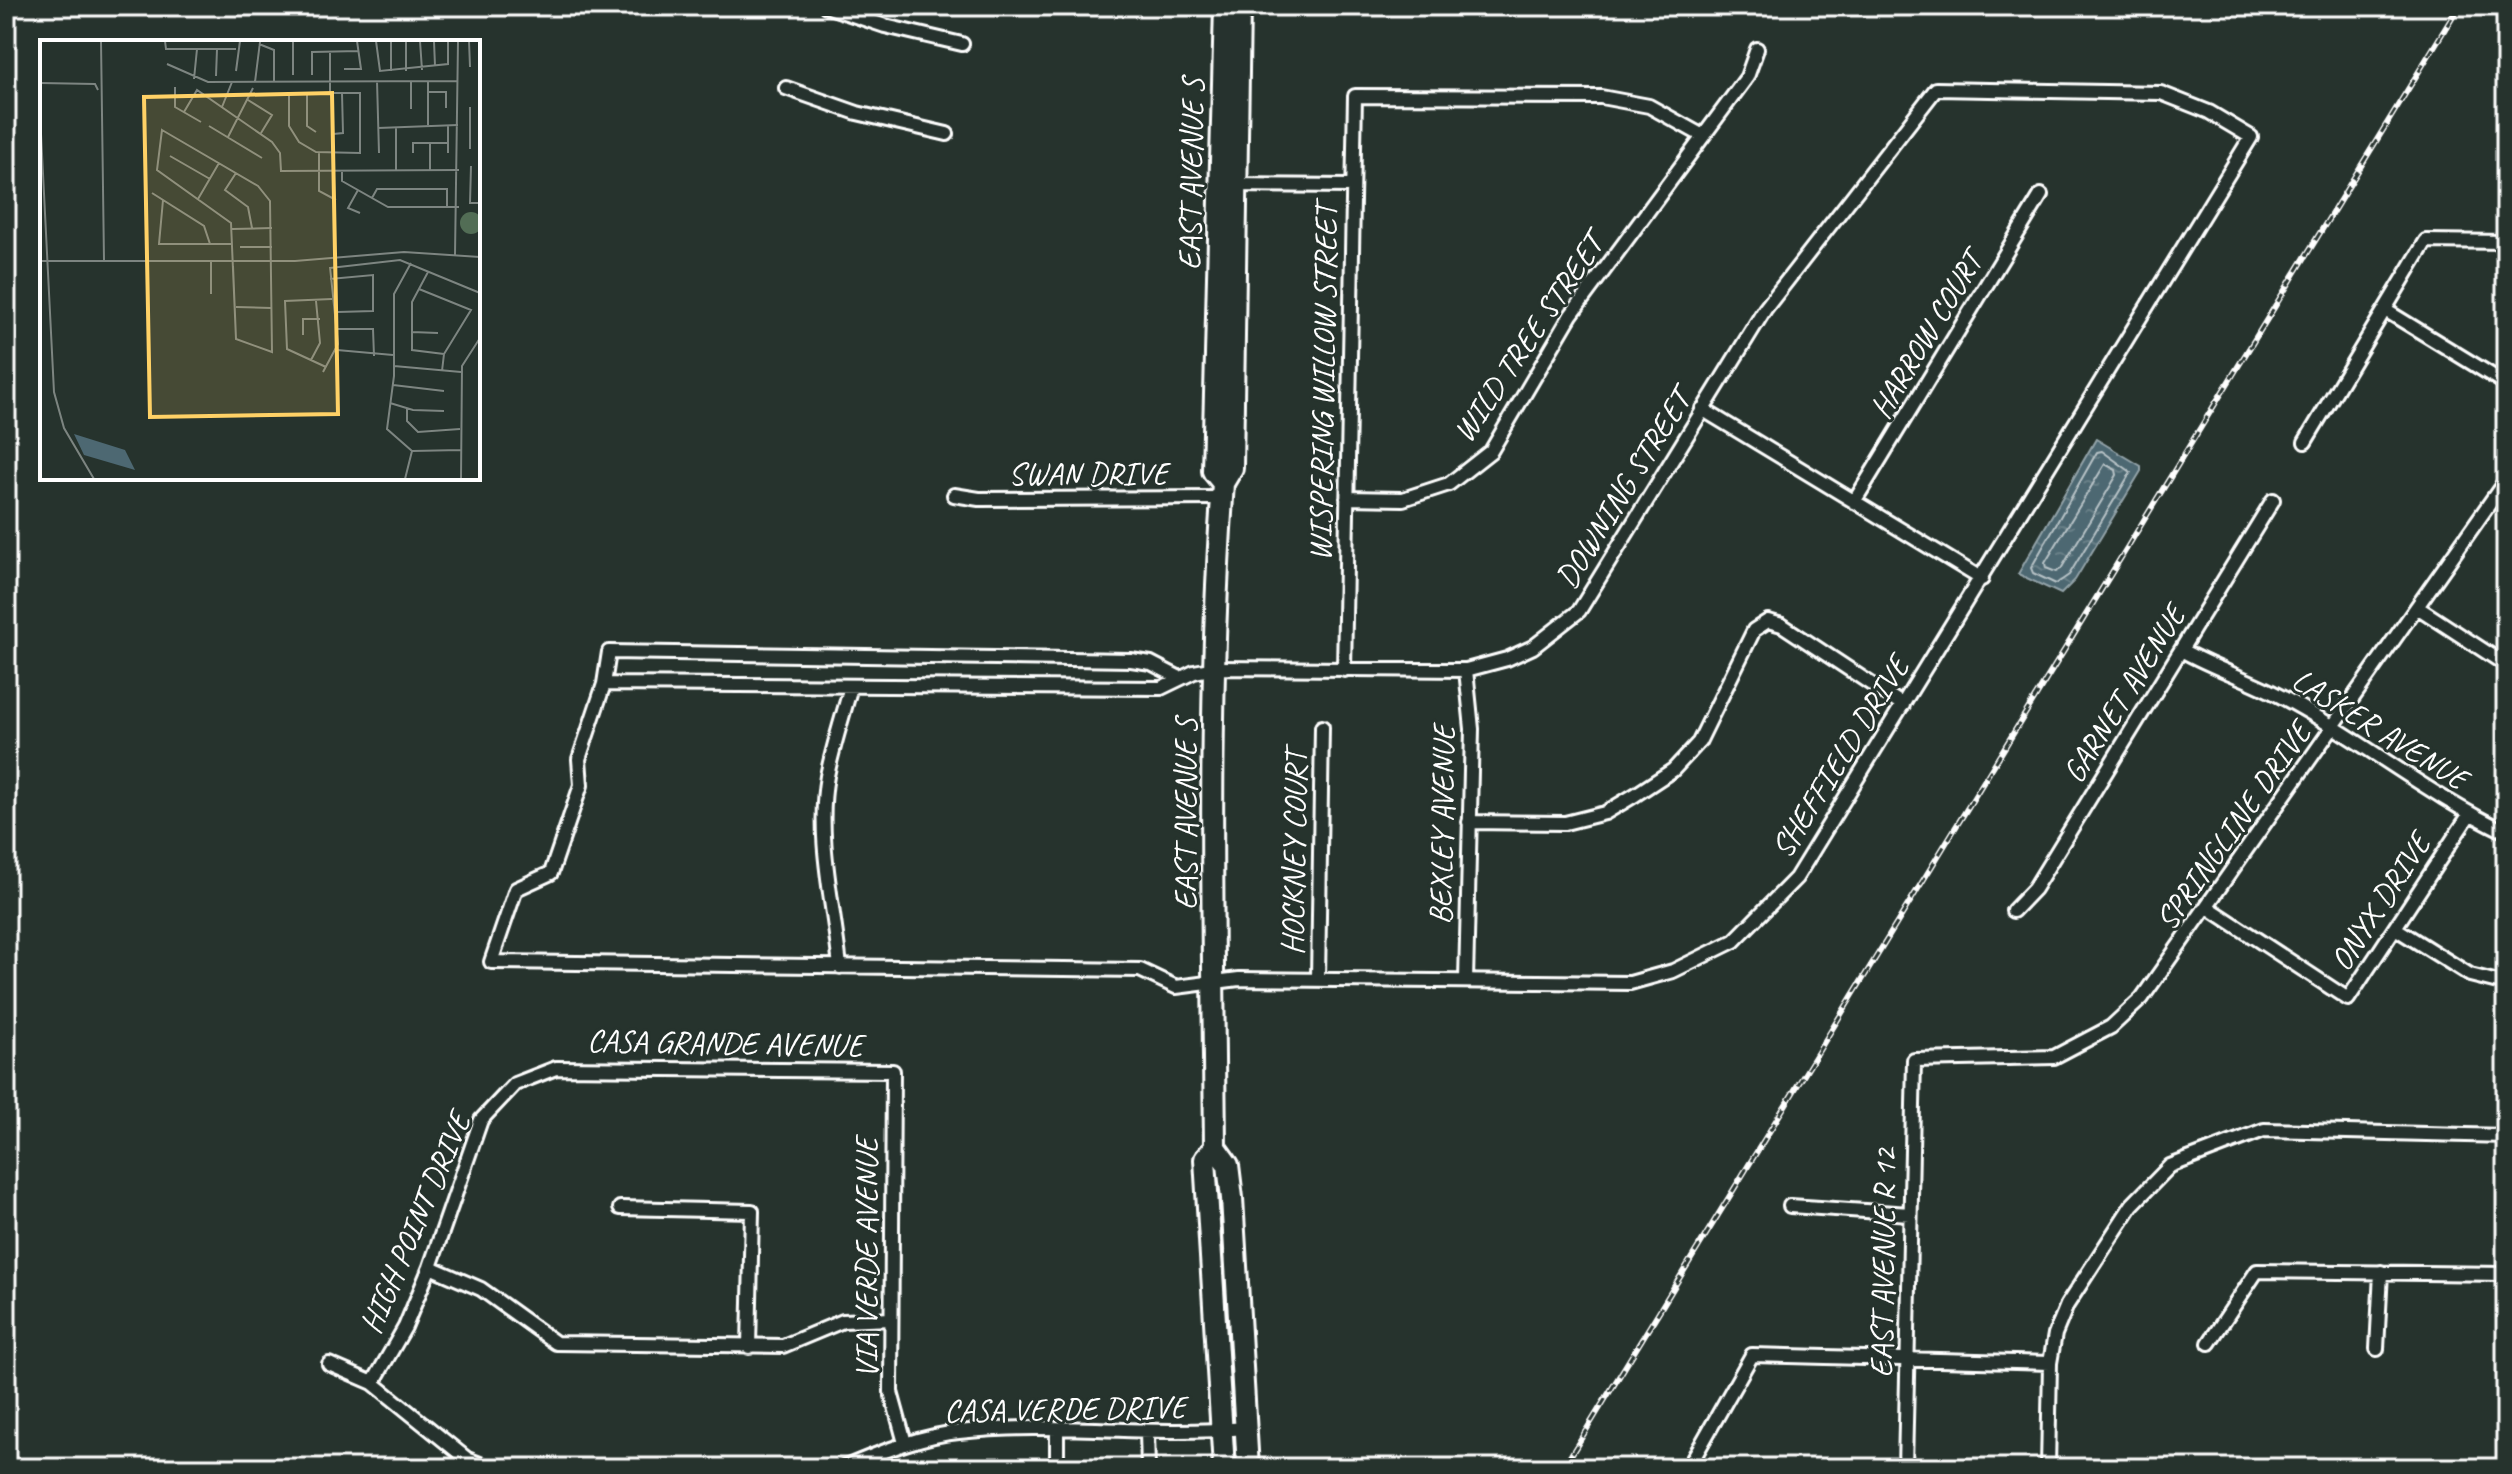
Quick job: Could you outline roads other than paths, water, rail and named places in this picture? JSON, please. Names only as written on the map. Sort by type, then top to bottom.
[{"type":"main road","name":"EAST AVENUE S","points":[[1223,490],[1213,471],[1225,6]]},
{"type":"main road","name":"EAST AVENUE S","points":[[1239,6],[1232,468],[1223,490],[1216,668],[1213,983],[1215,1147],[1228,1165],[1232,1198],[1248,1468]]},
{"type":"main road","name":"EAST AVENUE S","points":[[1215,1147],[1205,1159],[1224,1468]]},
{"type":"street","points":[[826,6],[885,26],[962,44]]},
{"type":"street","name":"WILD TREE STREET","points":[[1347,498],[1403,499],[1449,484],[1491,451],[1571,315],[1747,77],[1757,49]]},
{"type":"street","points":[[786,88],[857,113],[947,134]]},
{"type":"street","name":"SHEFFIELD DRIVE","points":[[604,684],[579,759],[581,785],[551,873],[516,889],[491,962],[1140,970],[1176,987],[1239,979],[1630,983],[1673,971],[1734,941],[1796,878],[2251,137],[2209,112],[2161,93],[1936,89]]},
{"type":"street","name":"DOWNING STREET","points":[[604,684],[1161,688],[1180,678],[1216,668],[1466,670],[1507,659],[1533,647],[1579,611],[1765,309],[1936,89]]},
{"type":"street","name":"WISPERING WILLOW STREET","points":[[1344,670],[1355,96],[1601,97],[1649,106],[1703,136]]},
{"type":"street","points":[[1222,98],[1231,119],[1231,182],[1238,186],[1353,186]]},
{"type":"street","name":"HARROW COURT","points":[[1854,502],[2041,195]]},
{"type":"street","points":[[2305,442],[2426,241],[2506,242]]},
{"type":"street","points":[[2385,310],[2506,384]]},
{"type":"street","points":[[1702,409],[1982,579]]},
{"type":"street","name":"SPRINGLINE DRIVE","points":[[1914,1060],[2054,1057],[2111,1027],[2142,998],[2209,908],[2506,480]]},
{"type":"street","name":"SWAN DRIVE","points":[[954,495],[979,499],[1223,490]]},
{"type":"street","name":"GARNET AVENUE","points":[[2013,911],[2034,889],[2273,500]]},
{"type":"street","points":[[2417,607],[2506,665]]},
{"type":"street","points":[[1469,822],[1565,823],[1605,813],[1673,770],[1699,742],[1754,630],[1768,621],[1782,625],[1903,705]]},
{"type":"street","name":"LASKER AVENUE","points":[[2183,651],[2223,674],[2272,692],[2469,815],[2506,832]]},
{"type":"street","points":[[604,684],[609,652],[1131,660],[1151,663],[1180,678]]},
{"type":"street","name":"BEXLEY AVENUE","points":[[1466,670],[1472,729],[1466,981]]},
{"type":"street","points":[[840,967],[834,907],[826,879],[827,779],[851,686]]},
{"type":"street","name":"HOCKNEY COURT","points":[[1318,979],[1322,727]]},
{"type":"street","name":"ONYX DRIVE","points":[[2209,908],[2348,999],[2469,815]]},
{"type":"street","points":[[2395,928],[2470,975],[2506,984]]},
{"type":"street","name":"EAST AVENUE R 12","points":[[1905,1468],[1914,1060]]},
{"type":"street","name":"CASA GRANDE AVENUE","points":[[556,1068],[893,1071]]},
{"type":"street","name":"HIGH POINT DRIVE","points":[[373,1383],[405,1327],[430,1267],[481,1120],[515,1084],[556,1068]]},
{"type":"street","name":"VIA VERDE AVENUE","points":[[893,1071],[891,1392],[905,1443]]},
{"type":"street","points":[[2048,1468],[2050,1363],[2055,1334],[2067,1305],[2132,1205],[2170,1166],[2264,1130],[2506,1136]]},
{"type":"street","points":[[1790,1206],[1910,1214]]},
{"type":"street","points":[[620,1208],[752,1211],[749,1347]]},
{"type":"street","points":[[430,1267],[481,1289],[556,1343],[783,1346],[843,1321],[891,1319]]},
{"type":"street","points":[[2209,1343],[2257,1271],[2506,1274]]},
{"type":"street","points":[[2377,1349],[2381,1272]]},
{"type":"street","points":[[1688,1468],[1752,1355],[2050,1363]]},
{"type":"street","points":[[329,1364],[373,1383],[467,1459],[490,1468]]},
{"type":"street","name":"CASA VERDE DRIVE","points":[[843,1468],[905,1443],[959,1432],[1147,1432],[1245,1428]]},
{"type":"street","points":[[1057,1430],[1057,1468]]},
{"type":"street","points":[[1147,1432],[1148,1468]]},
{"type":"water","points":[[2096,439],[2141,466],[2141,471],[2075,580],[2061,594],[2018,574]]},
{"type":"railway","points":[[1563,1468],[2459,6]]}]
